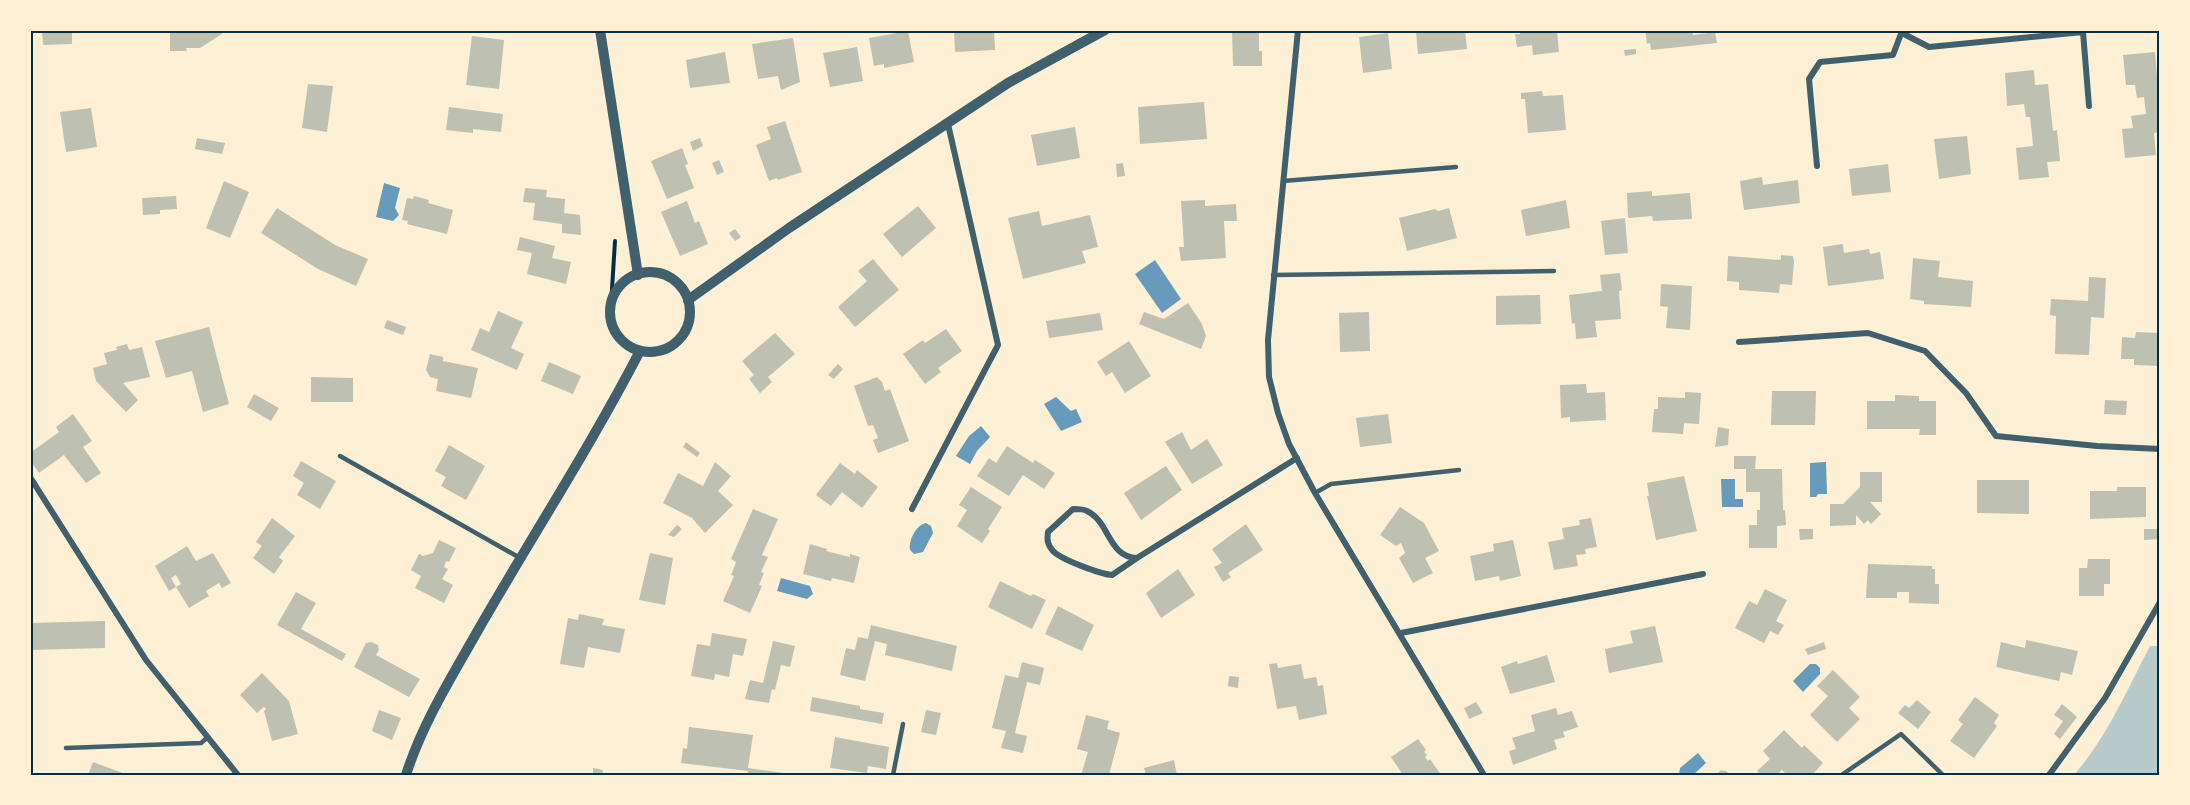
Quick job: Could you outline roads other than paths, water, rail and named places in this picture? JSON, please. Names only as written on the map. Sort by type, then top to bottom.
[{"type":"street","points":[[600,30],[638,275]]},
{"type":"street","points":[[688,300],[789,228],[1008,83],[1105,30]]},
{"type":"street","points":[[1298,30],[1268,340],[1269,377],[1278,413],[1315,493],[1401,633],[1484,775]]},
{"type":"street","points":[[1817,166],[1809,79],[1814,70],[1820,62],[1893,55],[1902,31],[1929,47],[2083,32],[2090,106]]},
{"type":"street","points":[[912,509],[998,345],[948,124]]},
{"type":"street","points":[[650,272],[663,274],[683,289],[688,300],[690,318],[683,335],[675,344],[664,350],[640,351],[629,346],[614,328],[611,317],[615,295],[620,286],[638,275],[650,272]]},
{"type":"street","points":[[1739,342],[1868,333],[1925,351],[1966,393],[1996,436],[2097,446],[2160,449]]},
{"type":"street","points":[[406,775],[418,740],[433,711],[520,558],[612,405],[640,351]]},
{"type":"street","points":[[1137,558],[1128,558],[1117,549],[1101,524],[1087,510],[1073,509],[1048,532],[1047,542],[1054,553],[1100,574],[1112,575],[1297,458]]},
{"type":"street","points":[[30,477],[146,660],[238,775]]},
{"type":"street","points":[[1401,633],[1703,574]]},
{"type":"street","points":[[2049,775],[2105,698],[2160,602]]},
{"type":"lane","points":[[1283,181],[1456,167]]},
{"type":"lane","points":[[1274,275],[1554,271]]},
{"type":"lane","points":[[340,456],[520,558]]},
{"type":"lane","points":[[1315,493],[1331,484],[1459,470]]},
{"type":"lane","points":[[893,775],[903,724]]},
{"type":"lane","points":[[1843,774],[1901,734],[1943,775]]},
{"type":"lane","points":[[66,748],[201,743],[209,737]]},
{"type":"water","points":[[384,183],[400,188],[395,208],[399,215],[393,221],[376,217]]},
{"type":"water","points":[[1155,260],[1181,299],[1162,313],[1135,274]]},
{"type":"water","points":[[1056,397],[1071,411],[1076,409],[1082,422],[1061,431],[1044,404]]},
{"type":"water","points":[[981,426],[990,437],[977,451],[970,464],[956,456],[969,436]]},
{"type":"water","points":[[1826,462],[1827,494],[1810,497],[1810,463]]},
{"type":"water","points":[[1721,479],[1735,479],[1735,499],[1743,499],[1743,507],[1722,507]]},
{"type":"water","points":[[926,523],[931,526],[933,533],[923,552],[914,554],[910,550],[912,538],[916,530]]},
{"type":"water","points":[[781,578],[810,586],[813,594],[807,599],[777,591]]},
{"type":"water","points":[[1810,664],[1816,664],[1820,668],[1820,674],[1803,692],[1793,681]]},
{"type":"water","points":[[1698,753],[1706,763],[1693,775],[1679,775],[1680,768]]}]
